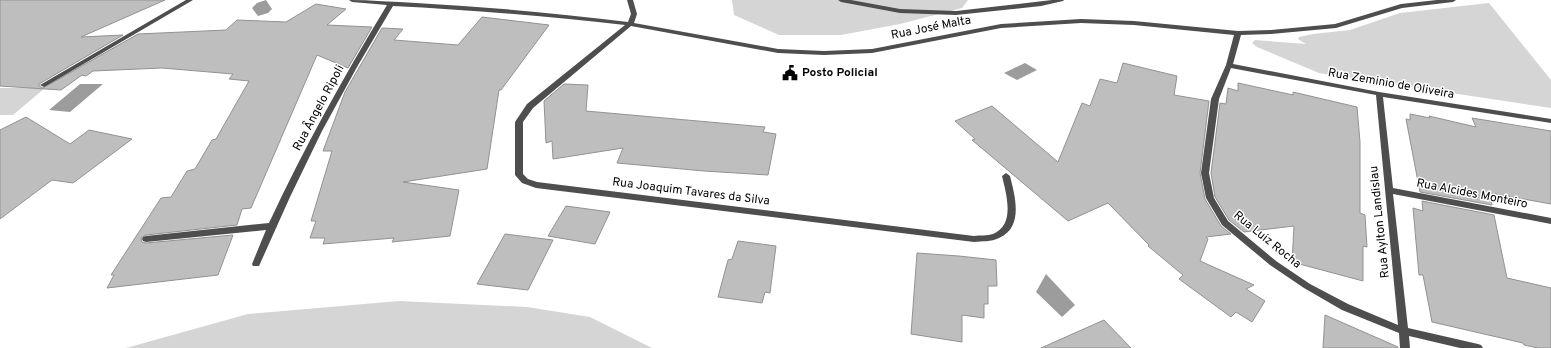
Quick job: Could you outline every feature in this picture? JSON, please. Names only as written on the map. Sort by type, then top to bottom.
[{"type":"street","points":[[44,85],[190,0]]},
{"type":"street","name":"Rua José Malta","points":[[352,0],[558,15],[630,24],[778,51],[824,53],[872,50],[1001,26],[1081,21],[1134,23],[1238,33],[1336,26],[1401,6],[1454,0]]},
{"type":"street","points":[[630,0],[634,14],[630,24]]},
{"type":"street","name":"Rua José Malta","points":[[841,0],[900,11],[956,13],[1000,7],[1040,4],[1061,0]]},
{"type":"street","name":"Rua Ângelo Ripoli","points":[[256,264],[272,226],[327,116],[364,48],[391,4]]},
{"type":"street","name":"Rua Joaquim Tavares da Silva","points":[[630,24],[530,106],[524,113],[519,122],[519,175],[525,181],[536,185],[974,239],[995,236],[1005,231],[1011,221],[1013,210],[1006,176]]},
{"type":"street","name":"Rua Luiz Rocha","points":[[1238,33],[1229,64],[1214,99],[1205,173],[1210,198],[1225,223],[1273,263],[1307,286],[1345,307],[1403,331],[1478,348]]},
{"type":"street","name":"Rua Zeminio de Oliveira","points":[[1229,64],[1379,94],[1551,121]]},
{"type":"street","name":"Rua Aylton Landislau","points":[[1379,94],[1405,348]]},
{"type":"street","name":"Rua Alcides Monteiro","points":[[1389,190],[1551,221]]},
{"type":"street","points":[[146,239],[272,226]]},
{"type":"shaded area","points":[[266,0],[272,9],[268,13],[258,16],[252,8],[257,3]]},
{"type":"shaded area","points":[[732,0],[968,0],[962,8],[900,24],[841,35],[779,35],[734,15]]},
{"type":"shaded area","points":[[1489,3],[1551,80],[1551,108],[1319,73],[1257,47],[1252,43],[1255,40],[1306,44],[1298,39],[1299,37],[1350,30],[1400,13]]},
{"type":"shaded area","points":[[1025,63],[1037,70],[1017,80],[1004,73]]},
{"type":"shaded area","points":[[80,84],[103,84],[70,112],[49,110]]},
{"type":"shaded area","points":[[0,88],[45,88],[13,115],[0,115]]},
{"type":"shaded area","points":[[1046,274],[1075,305],[1062,317],[1036,292]]},
{"type":"shaded area","points":[[399,301],[527,307],[590,317],[652,348],[126,348],[248,314]]},
{"type":"building","points":[[0,0],[165,0],[81,37],[123,35],[39,84],[39,86],[43,88],[138,34],[226,30],[237,20],[286,22],[316,4],[346,9],[327,25],[372,27],[348,68],[317,55],[251,208],[242,209],[237,225],[146,235],[141,238],[142,242],[146,243],[233,235],[218,275],[107,288],[114,275],[111,275],[161,198],[171,197],[187,171],[195,169],[212,140],[216,139],[249,81],[229,79],[233,74],[162,68],[93,71],[86,76],[82,75],[61,90],[0,86]]},
{"type":"building","points":[[482,17],[549,25],[501,90],[499,90],[487,169],[403,182],[459,190],[450,236],[392,242],[394,238],[323,244],[325,238],[310,238],[316,221],[311,221],[332,151],[323,151],[345,92],[382,28],[403,29],[394,40],[458,45]]},
{"type":"building","points":[[1123,63],[1177,76],[1174,95],[1209,101],[1200,173],[1205,199],[1221,226],[1231,234],[1206,237],[1208,239],[1200,261],[1254,285],[1246,289],[1265,301],[1252,322],[1236,312],[1231,317],[1179,279],[1183,275],[1148,246],[1149,245],[1108,203],[1068,221],[972,140],[975,139],[955,121],[992,106],[1058,162],[1082,103],[1090,106],[1100,79],[1117,83]]},
{"type":"building","points":[[1238,83],[1293,95],[1293,92],[1357,107],[1360,142],[1360,213],[1365,215],[1367,247],[1363,246],[1363,281],[1292,262],[1294,226],[1244,232],[1229,220],[1215,197],[1211,173],[1220,103],[1226,104],[1228,88],[1238,91]]},
{"type":"building","points":[[564,84],[588,85],[586,111],[765,127],[763,132],[776,134],[768,175],[617,163],[623,148],[553,159],[552,141],[546,143],[544,101]]},
{"type":"building","points":[[1410,114],[1430,118],[1429,116],[1476,127],[1472,118],[1551,131],[1551,204],[1490,193],[1492,205],[1420,192],[1406,119],[1410,120]]},
{"type":"building","points":[[26,117],[70,144],[89,130],[132,139],[73,183],[52,180],[0,219],[0,130]]},
{"type":"building","points":[[1422,201],[1494,215],[1507,278],[1551,288],[1551,348],[1538,348],[1524,345],[1523,343],[1432,322],[1423,275],[1419,275],[1413,208],[1423,211]]},
{"type":"building","points":[[566,206],[610,212],[595,244],[548,236]]},
{"type":"building","points":[[505,234],[553,240],[528,290],[477,284]]},
{"type":"building","points":[[738,241],[776,246],[770,293],[765,292],[762,303],[718,297],[728,260],[732,259]]},
{"type":"building","points":[[917,253],[996,260],[997,286],[988,286],[988,304],[984,304],[984,318],[962,315],[962,342],[911,334]]},
{"type":"building","points":[[1325,315],[1398,347],[1398,348],[1323,348]]},
{"type":"building","points":[[1104,320],[1131,348],[1041,348]]},
{"type":"place","name":"Posto Policial","points":[[790,73]]}]
